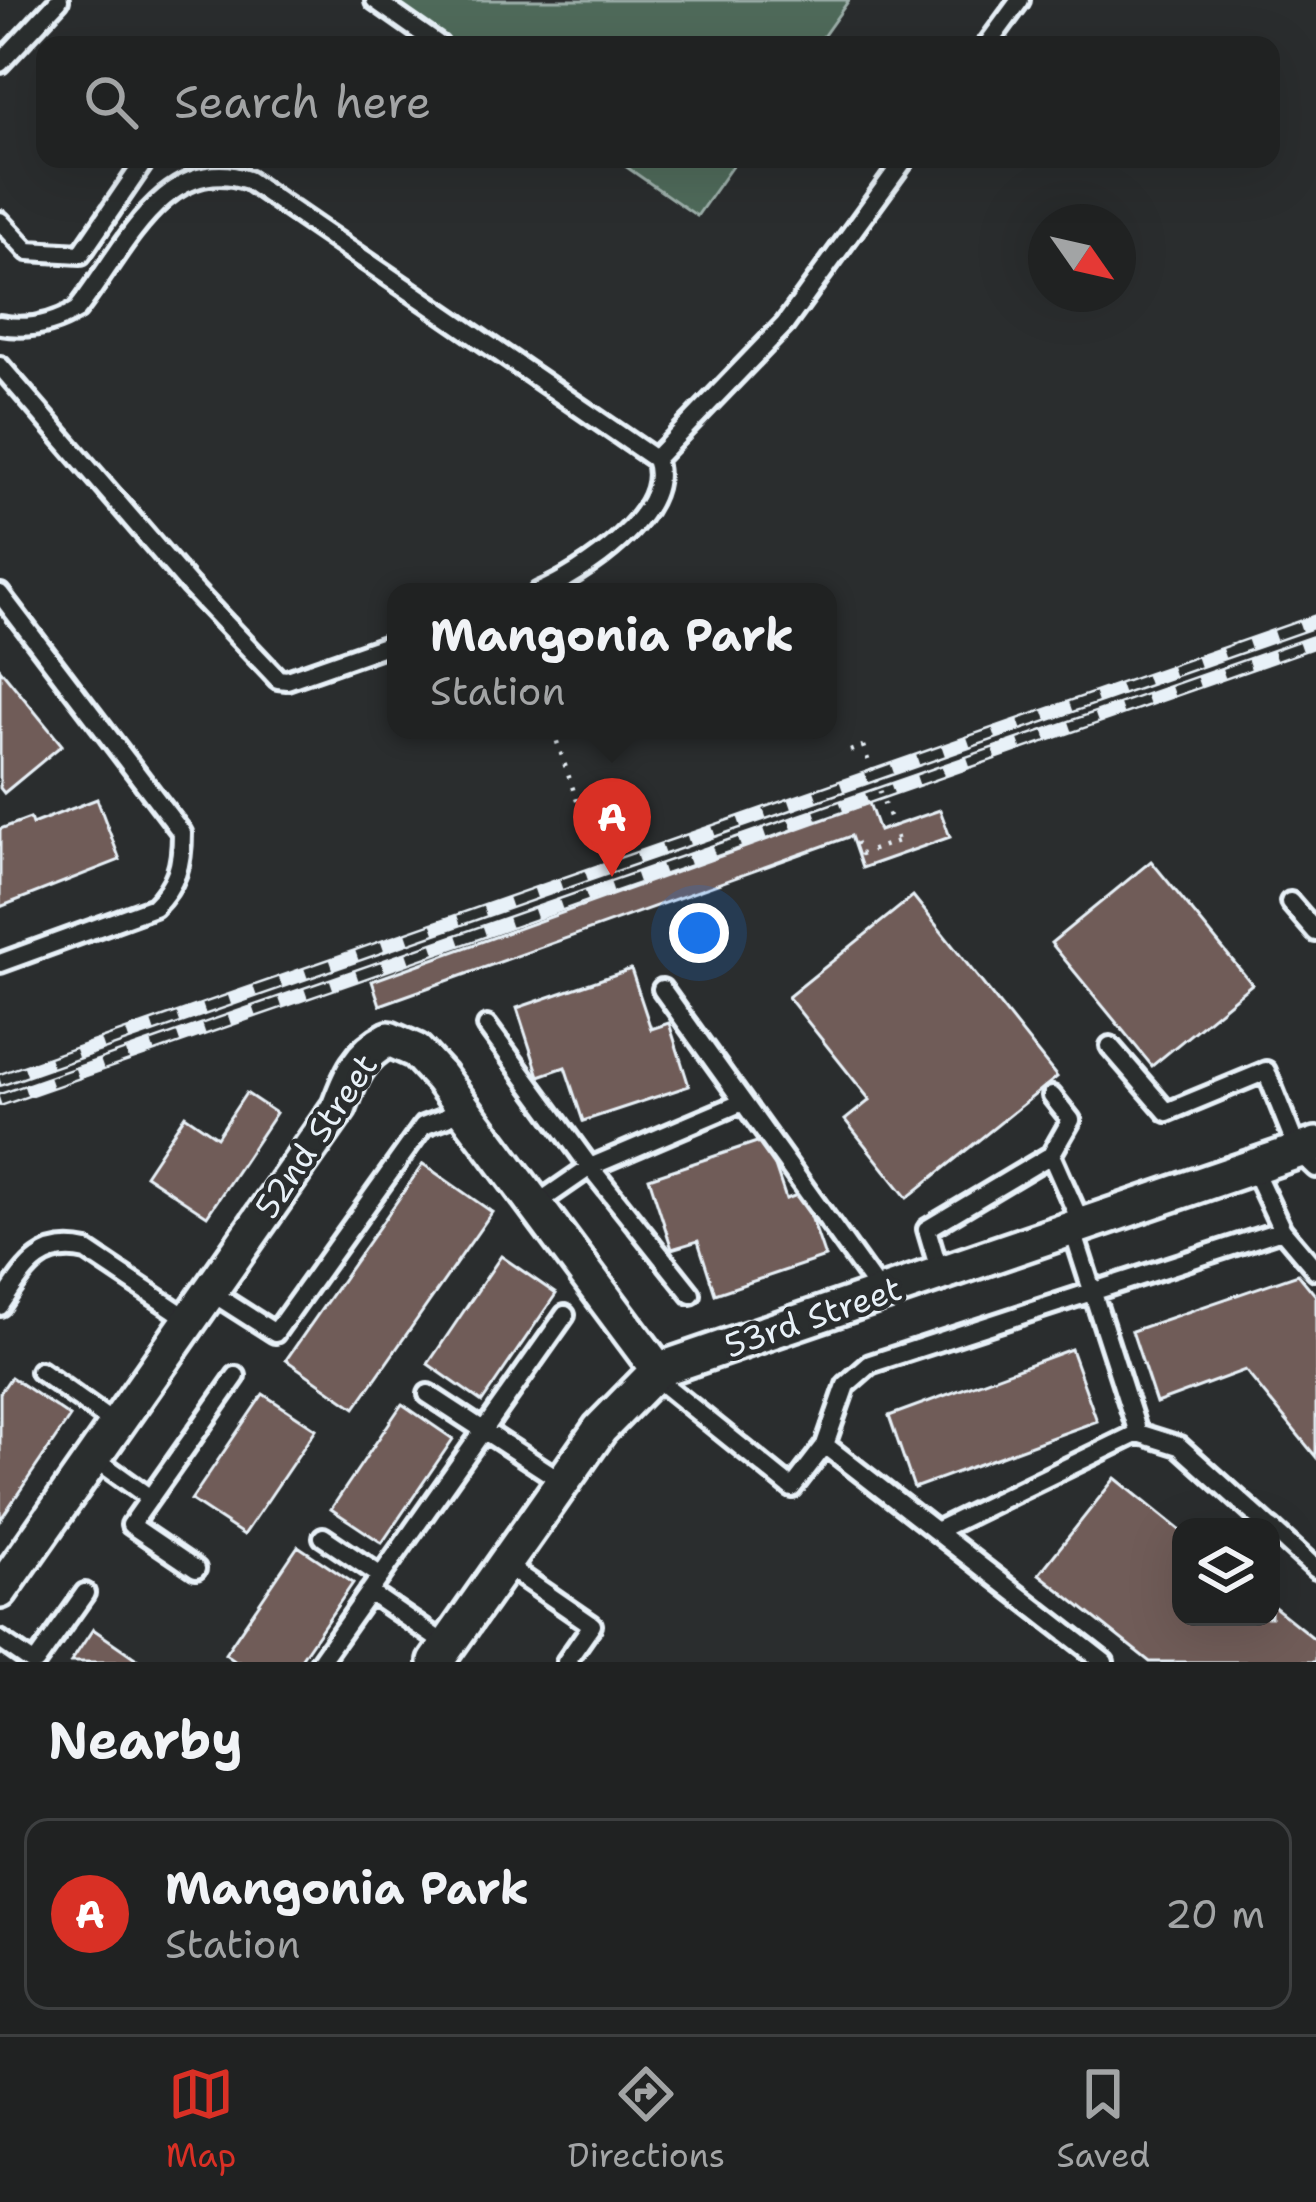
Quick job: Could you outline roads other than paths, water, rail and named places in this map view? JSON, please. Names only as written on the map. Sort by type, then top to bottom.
[{"type":"street","name":"52nd Street","points":[[4,1575],[190,1320],[338,1106],[352,1072],[370,1048],[388,1039],[416,1051],[465,1110],[655,1372]]},
{"type":"street","name":"53rd Street","points":[[442,1654],[600,1429],[655,1372],[1252,1166],[1310,1154]]},
{"type":"lane","points":[[0,63],[59,0]]},
{"type":"lane","points":[[375,0],[427,36]]},
{"type":"lane","points":[[994,36],[1020,0]]},
{"type":"lane","points":[[0,221],[28,251],[81,254],[140,168]]},
{"type":"lane","points":[[656,459],[785,324],[898,168]]},
{"type":"lane","points":[[0,325],[37,325],[61,320],[77,310],[159,199],[218,173],[248,180],[656,459],[660,471],[655,495],[635,523],[604,554],[554,583]]},
{"type":"lane","points":[[0,366],[189,585],[278,680],[387,645]]},
{"type":"lane","points":[[0,594],[182,833],[182,859],[172,888],[154,907],[0,963]]},
{"type":"lane","points":[[1289,902],[1316,932]]},
{"type":"lane","points":[[662,989],[881,1294]]},
{"type":"lane","points":[[487,1026],[691,1294]]},
{"type":"lane","points":[[1110,1046],[1167,1112],[1266,1071],[1310,1154]]},
{"type":"lane","points":[[940,1273],[927,1229],[1051,1155],[1071,1120],[1052,1096]]},
{"type":"lane","points":[[535,1205],[590,1167],[743,1102]]},
{"type":"lane","points":[[209,1291],[275,1333],[423,1126],[465,1110]]},
{"type":"lane","points":[[1051,1155],[1077,1226],[1093,1294],[1138,1433]]},
{"type":"lane","points":[[1252,1166],[1282,1230],[1316,1270]]},
{"type":"lane","points":[[655,1372],[792,1488],[825,1444],[846,1385],[870,1364],[1282,1230]]},
{"type":"lane","points":[[0,1306],[25,1270],[45,1252],[67,1246],[87,1251],[190,1320]]},
{"type":"lane","points":[[320,1662],[565,1315]]},
{"type":"lane","points":[[40,1371],[116,1425]]},
{"type":"lane","points":[[196,1569],[131,1525],[236,1376]]},
{"type":"lane","points":[[428,1394],[563,1482]]},
{"type":"lane","points":[[936,1531],[1138,1433],[1179,1446],[1259,1518]]},
{"type":"lane","points":[[825,1444],[1104,1662]]},
{"type":"lane","points":[[93,1457],[150,1498]]},
{"type":"lane","points":[[1280,1537],[1316,1569]]},
{"type":"lane","points":[[323,1538],[381,1576]]},
{"type":"lane","points":[[505,1565],[592,1625],[566,1662]]},
{"type":"lane","points":[[369,1592],[442,1654]]},
{"type":"lane","points":[[0,1640],[34,1662],[85,1593]]},
{"type":"railway","points":[[0,1080],[1316,621]]},
{"type":"railway","points":[[0,1100],[1316,641]]},
{"type":"place","name":"Mangonia Park","points":[[612,877]]}]
